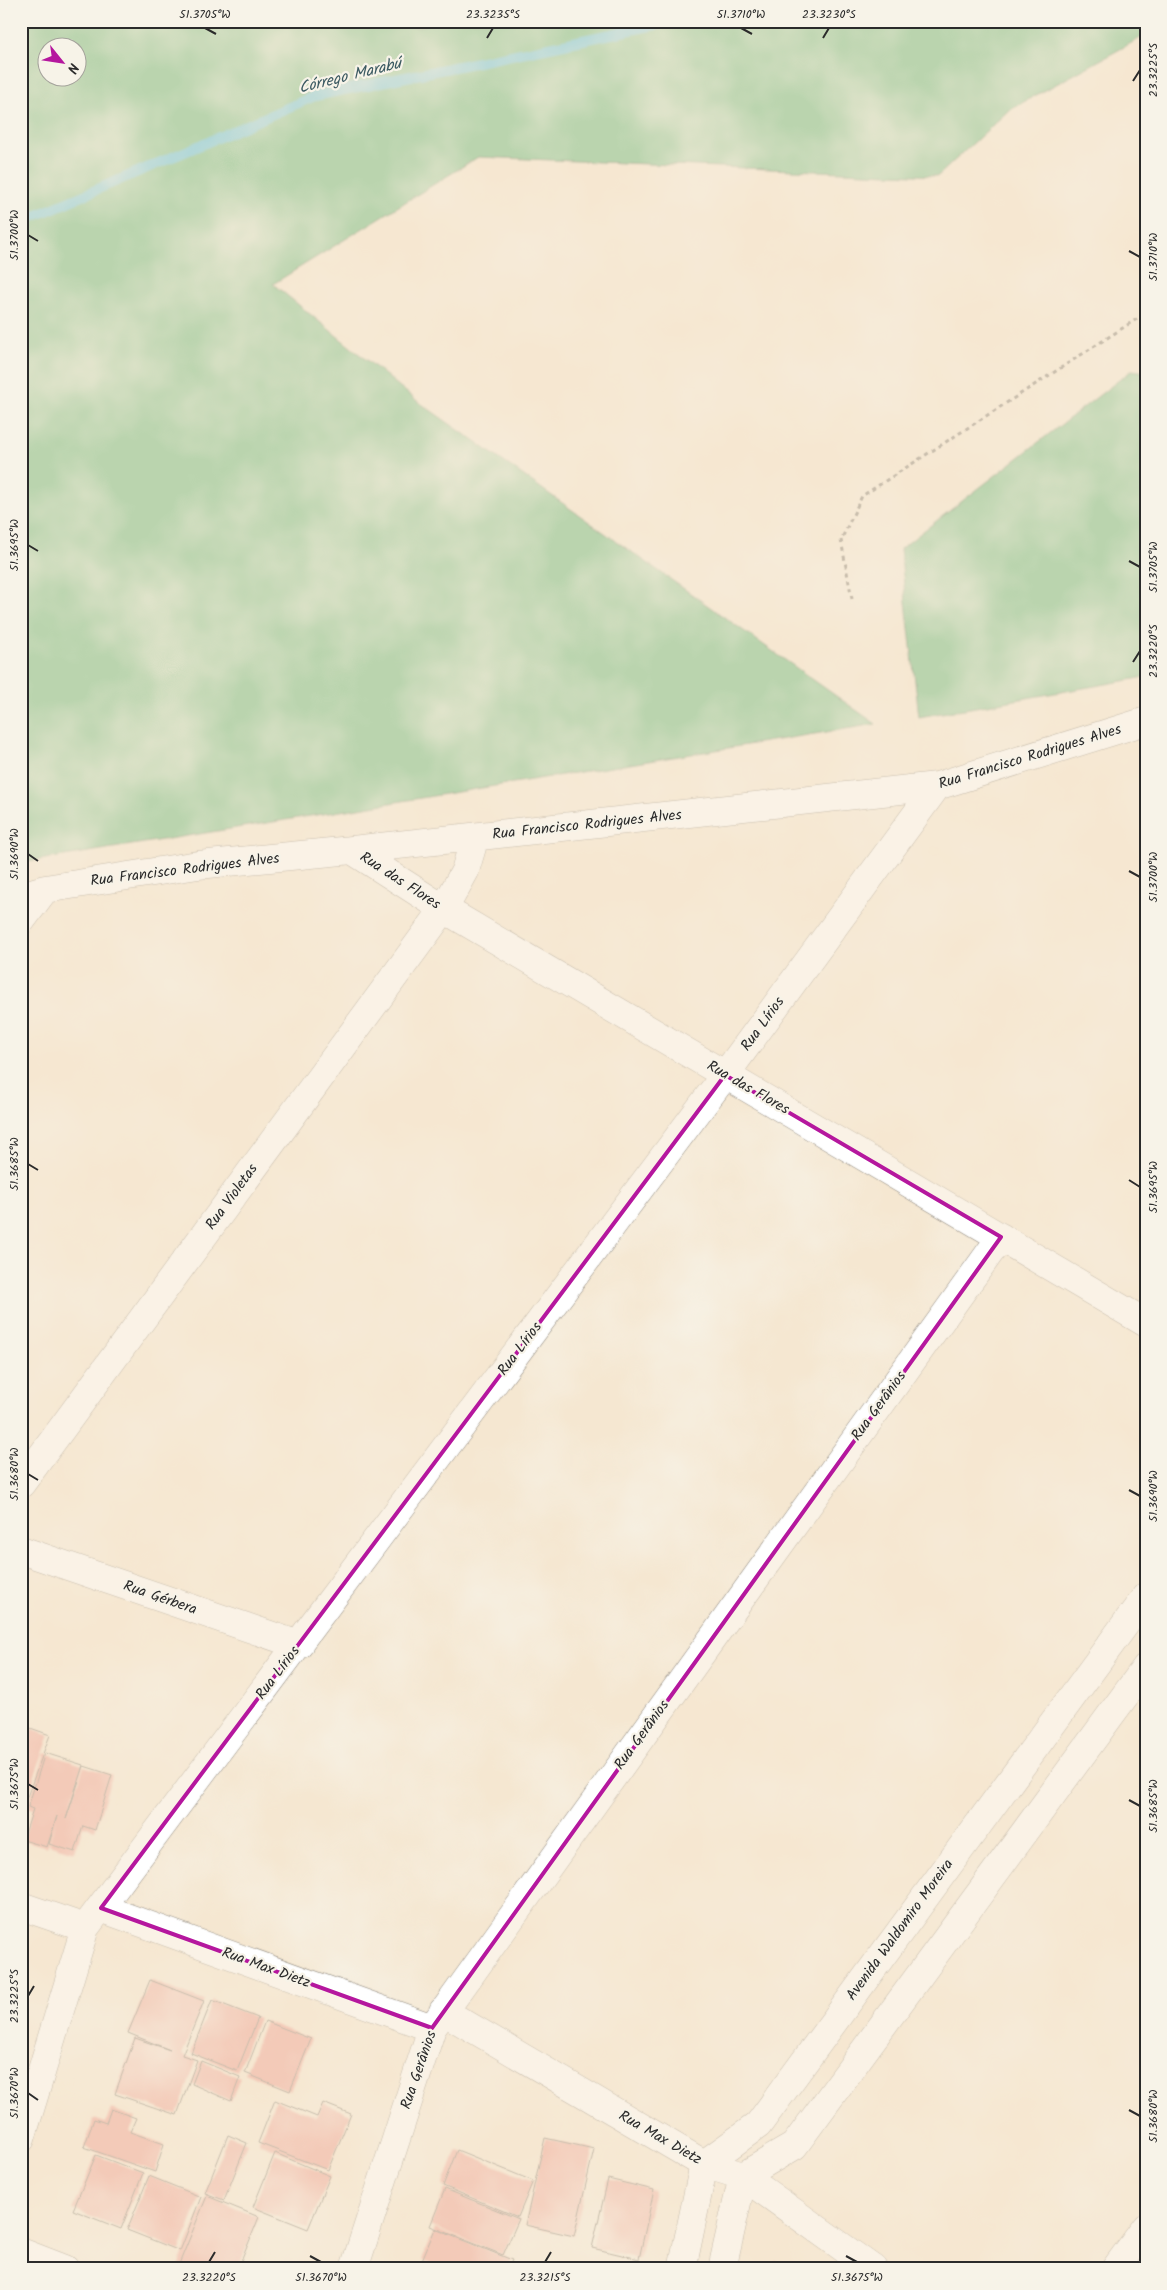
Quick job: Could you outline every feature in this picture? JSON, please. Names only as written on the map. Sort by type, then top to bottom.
[{"type":"street","name":"Rua Francisco Rodrigues Alves","points":[[33,892],[198,865],[475,837],[937,786],[1146,721]]},
{"type":"street","name":"Rua Lírios","points":[[93,1918],[725,1075],[937,786]]},
{"type":"street","name":"Rua Violetas","points":[[21,1484],[444,909],[465,871],[475,837]]},
{"type":"street","name":"Rua das Flores","points":[[352,850],[444,909],[1146,1323]]},
{"type":"street","points":[[21,921],[33,892]]},
{"type":"street","name":"Rua Gerânios","points":[[354,2269],[437,2020],[1001,1237]]},
{"type":"street","name":"Rua Gérbera","points":[[21,1550],[299,1645]]},
{"type":"street","name":"Avenida Waldomiro Moreira","points":[[704,2164],[758,2125],[923,1897],[1146,1596]]},
{"type":"street","points":[[722,2269],[743,2176],[794,2146],[1146,1667]]},
{"type":"street","points":[[923,1897],[958,1921]]},
{"type":"street","name":"Rua Max Dietz","points":[[21,1906],[93,1918],[437,2020],[704,2164],[743,2176],[873,2269]]},
{"type":"street","points":[[21,2139],[93,1918]]},
{"type":"street","points":[[682,2269],[704,2164]]},
{"type":"street","points":[[1115,2269],[1146,2226]]},
{"type":"street","points":[[21,2252],[65,2269]]},
{"type":"path","points":[[852,600],[841,540],[862,496],[1146,313]]},
{"type":"highlighted area","points":[[725,1075],[1001,1237],[432,2028],[101,1908],[299,1645]]},
{"type":"green space","points":[[21,21],[410,21],[415,27],[442,21],[1146,21],[1146,35],[1009,110],[938,176],[478,157],[273,284],[416,400],[876,724],[21,863]]},
{"type":"green space","points":[[1132,370],[1146,372],[1146,677],[919,717],[900,549]]},
{"type":"building","points":[[22,1725],[50,1735],[21,1813],[21,1727]]},
{"type":"building","points":[[45,1753],[83,1765],[66,1819],[84,1766],[112,1775],[95,1830],[83,1826],[75,1852],[49,1844],[57,1816],[47,1847],[23,1840],[33,1809],[28,1807]]},
{"type":"building","points":[[150,1980],[204,2001],[182,2055],[197,2060],[177,2115],[115,2094],[135,2038],[170,2050],[128,2033]]},
{"type":"building","points":[[212,2000],[258,2018],[237,2071],[191,2053]]},
{"type":"building","points":[[265,2021],[311,2039],[290,2091],[245,2073]]},
{"type":"building","points":[[201,2061],[240,2077],[231,2101],[192,2084]]},
{"type":"building","points":[[275,2100],[317,2117],[323,2103],[351,2114],[328,2170],[258,2143]]},
{"type":"building","points":[[111,2109],[136,2118],[130,2132],[164,2144],[155,2172],[84,2147],[94,2119],[106,2123]]},
{"type":"building","points":[[228,2135],[247,2143],[224,2200],[205,2193]]},
{"type":"building","points":[[545,2138],[594,2149],[574,2236],[525,2225]]},
{"type":"building","points":[[457,2150],[533,2181],[518,2217],[443,2186]]},
{"type":"building","points":[[275,2153],[330,2176],[308,2229],[253,2207]]},
{"type":"building","points":[[96,2155],[143,2173],[121,2229],[73,2210]]},
{"type":"building","points":[[149,2176],[201,2197],[180,2251],[127,2230]]},
{"type":"building","points":[[608,2179],[654,2190],[639,2259],[592,2248]]},
{"type":"building","points":[[445,2189],[519,2219],[503,2255],[430,2226]]},
{"type":"building","points":[[207,2196],[259,2217],[238,2269],[177,2269]]},
{"type":"building","points":[[435,2229],[512,2260],[508,2269],[443,2269],[422,2260]]},
{"type":"building","points":[[775,2261],[803,2268],[803,2269],[775,2269]]},
{"type":"building","points":[[425,2263],[438,2269],[422,2269]]},
{"type":"waterway","name":"Córrego Marabú","points":[[21,222],[315,96],[674,21]]}]
